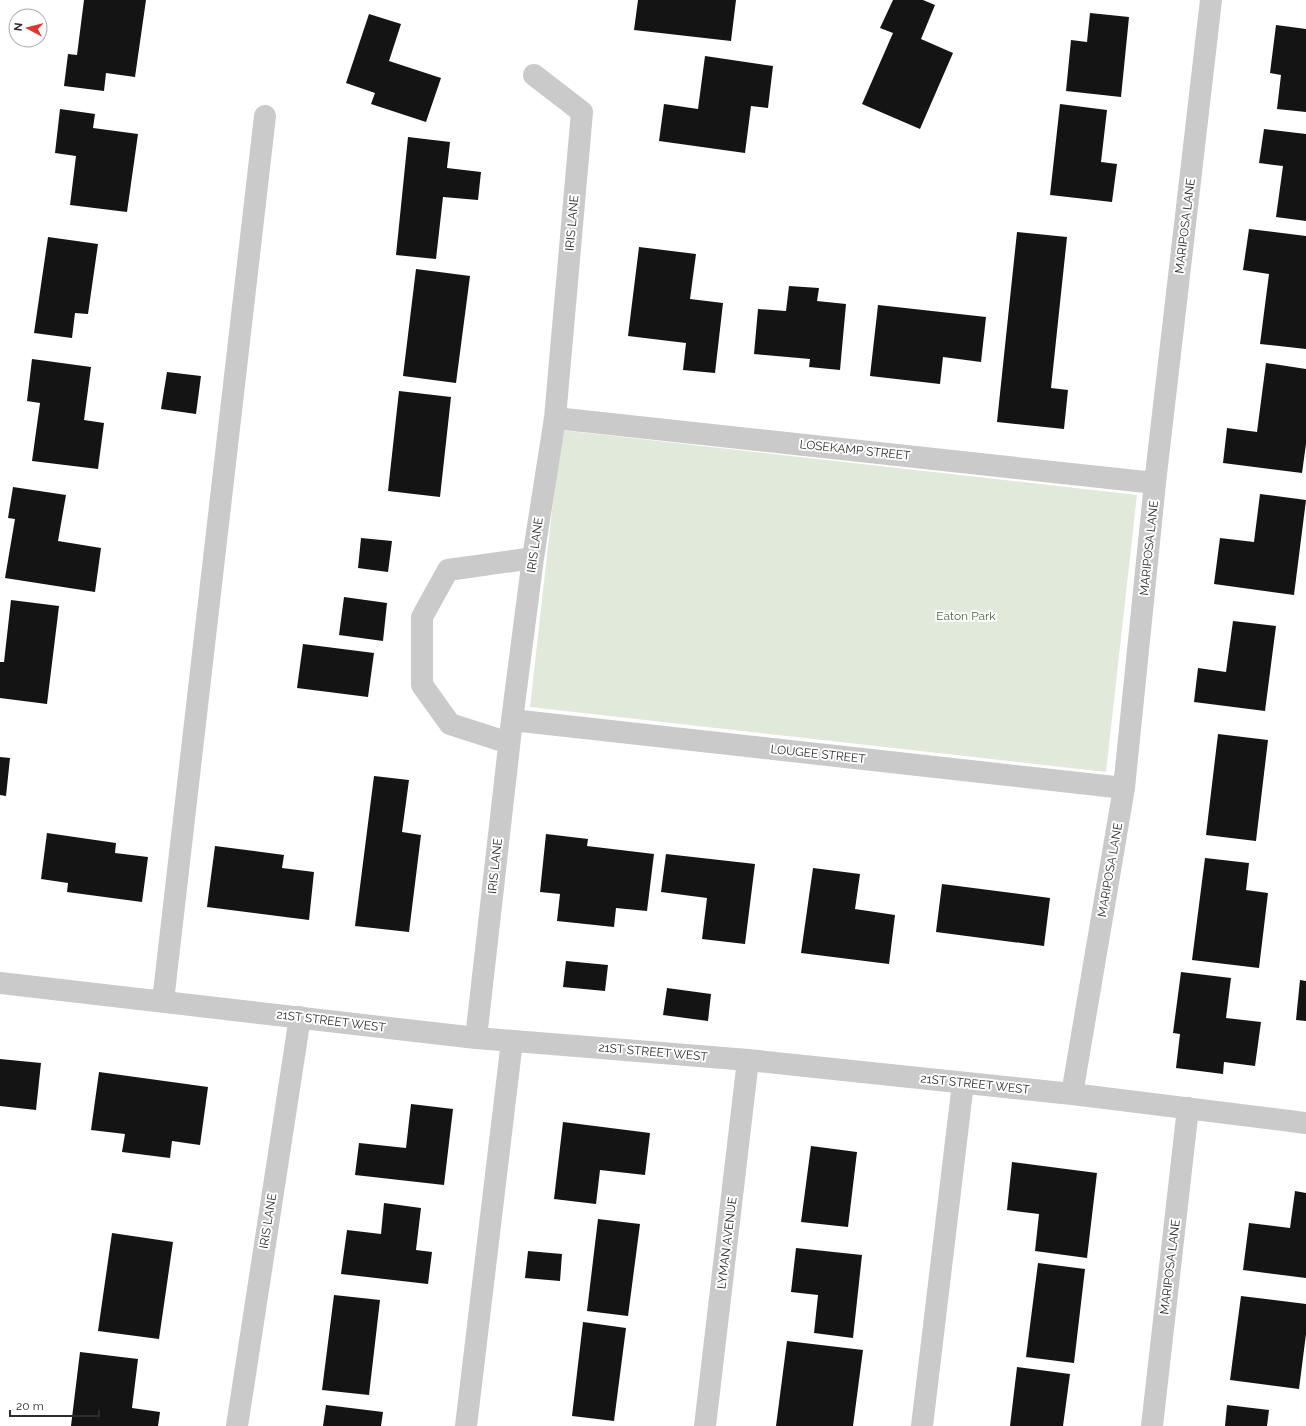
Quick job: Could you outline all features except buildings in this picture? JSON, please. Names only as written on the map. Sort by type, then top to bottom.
[{"type":"street","name":"MARIPOSA LANE","points":[[1072,1094],[1124,788],[1155,482],[1211,0]]},
{"type":"street","name":"IRIS LANE","points":[[476,1038],[509,743],[533,558],[555,418],[582,112],[534,75]]},
{"type":"street","points":[[163,1001],[265,116]]},
{"type":"street","name":"LOSEKAMP STREET","points":[[555,418],[1155,482]]},
{"type":"street","points":[[509,743],[450,724],[422,685],[422,617],[448,570],[533,558]]},
{"type":"street","name":"LOUGEE STREET","points":[[512,720],[1124,788]]},
{"type":"street","name":"21ST STREET WEST","points":[[0,983],[476,1038],[748,1060],[1072,1094],[1306,1123]]},
{"type":"street","name":"IRIS LANE","points":[[237,1426],[300,1017]]},
{"type":"street","points":[[466,1426],[512,1041]]},
{"type":"street","name":"LYMAN AVENUE","points":[[705,1426],[748,1060]]},
{"type":"street","points":[[922,1426],[963,1083]]},
{"type":"street","name":"MARIPOSA LANE","points":[[1152,1426],[1188,1108]]},
{"type":"green space","name":"Eaton Park","points":[[561,430],[1137,495],[1106,772],[530,707]]}]
